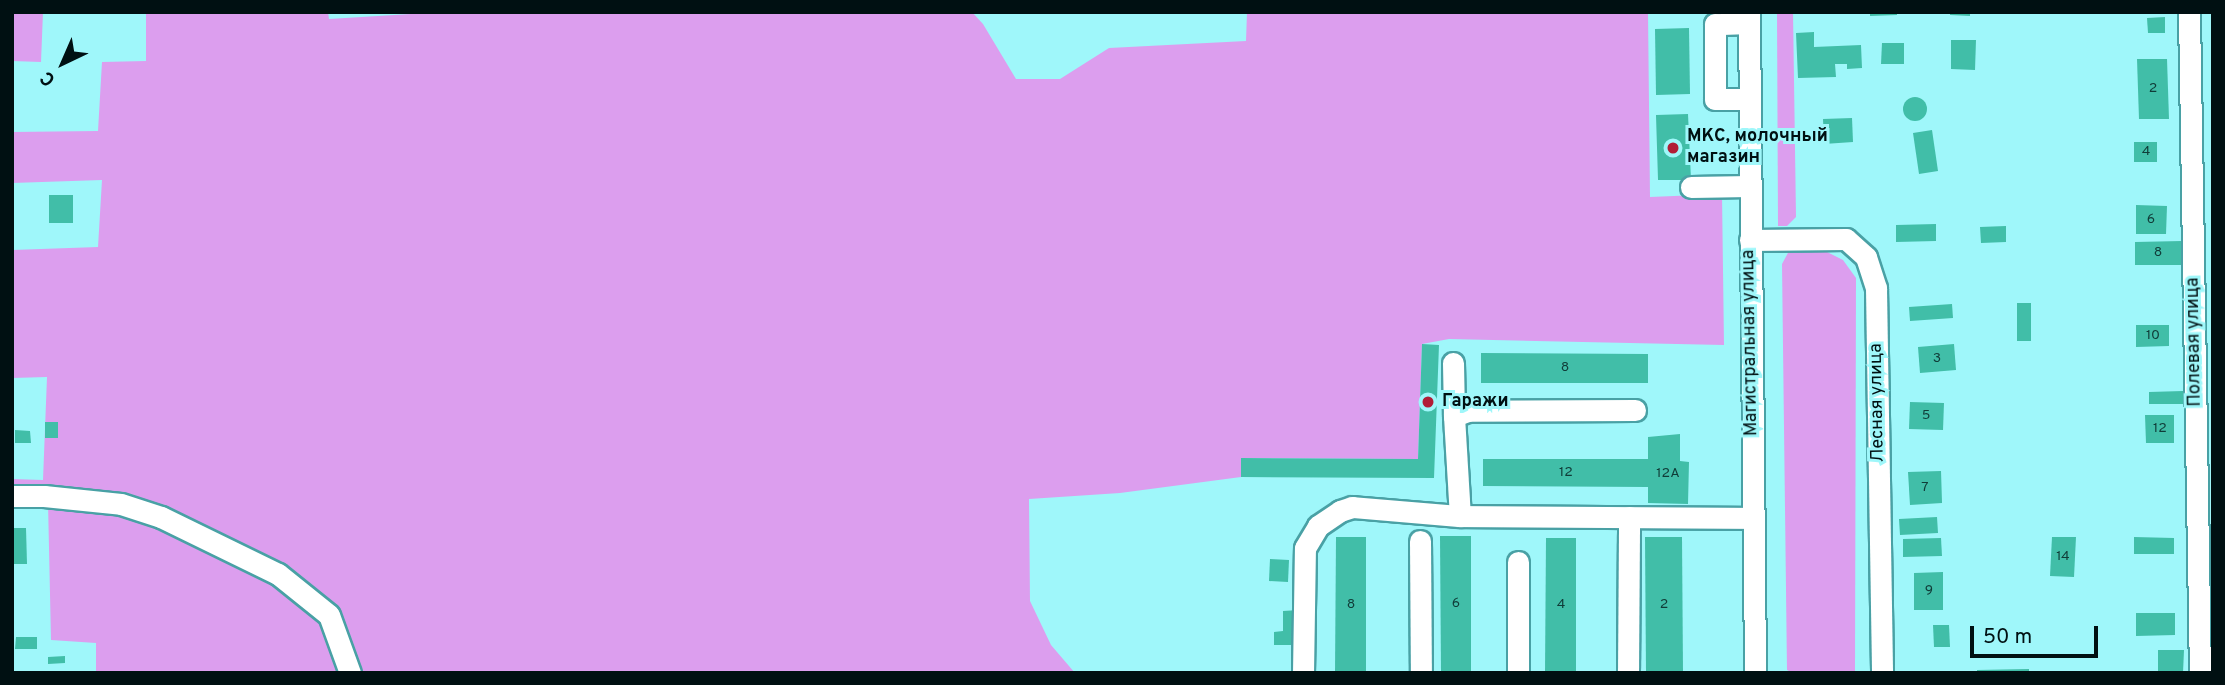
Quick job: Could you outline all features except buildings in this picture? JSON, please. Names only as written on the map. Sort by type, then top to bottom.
[{"type":"street","name":"Полевая улица","points":[[2189,12],[2200,673]]},
{"type":"street","name":"Магистральная улица","points":[[1749,18],[1755,673]]},
{"type":"street","points":[[1749,18],[1715,24],[1715,99],[1749,99]]},
{"type":"street","points":[[1691,187],[1750,186]]},
{"type":"street","name":"Лесная улица","points":[[1750,240],[1846,239],[1866,257],[1876,288],[1882,673]]},
{"type":"street","points":[[1453,363],[1460,516]]},
{"type":"street","points":[[1454,416],[1468,411],[1634,410]]},
{"type":"street","points":[[12,496],[44,496],[121,504],[160,517],[278,574],[329,615],[350,673]]},
{"type":"street","points":[[1303,673],[1305,548],[1318,526],[1340,511],[1352,507],[1460,516],[1753,518]]},
{"type":"street","points":[[1628,673],[1629,517]]},
{"type":"street","points":[[1420,541],[1421,673]]},
{"type":"street","points":[[1518,562],[1518,673]]},
{"type":"shaded area","points":[[12,12],[43,12],[41,62],[12,61]]},
{"type":"shaded area","points":[[146,12],[328,12],[329,19],[443,12],[972,12],[983,24],[1016,79],[1060,79],[1109,48],[1246,41],[1247,12],[1648,12],[1650,197],[1722,194],[1724,345],[1449,339],[1422,344],[1418,459],[1241,458],[1241,477],[1120,493],[1029,499],[1030,601],[1051,645],[1075,673],[96,673],[96,643],[51,640],[48,502],[12,502],[12,479],[43,480],[47,377],[12,378],[12,250],[98,247],[102,180],[12,183],[12,132],[98,131],[102,62],[146,61]]},
{"type":"shaded area","points":[[1777,12],[1793,12],[1796,217],[1787,226],[1778,226]]},
{"type":"shaded area","points":[[1789,251],[1825,251],[1843,260],[1856,278],[1855,673],[1793,673],[1787,670],[1782,264]]},
{"type":"place","name":"МКС, молочный магазин","points":[[1673,148]]},
{"type":"place","name":"Гаражи","points":[[1428,402]]}]
